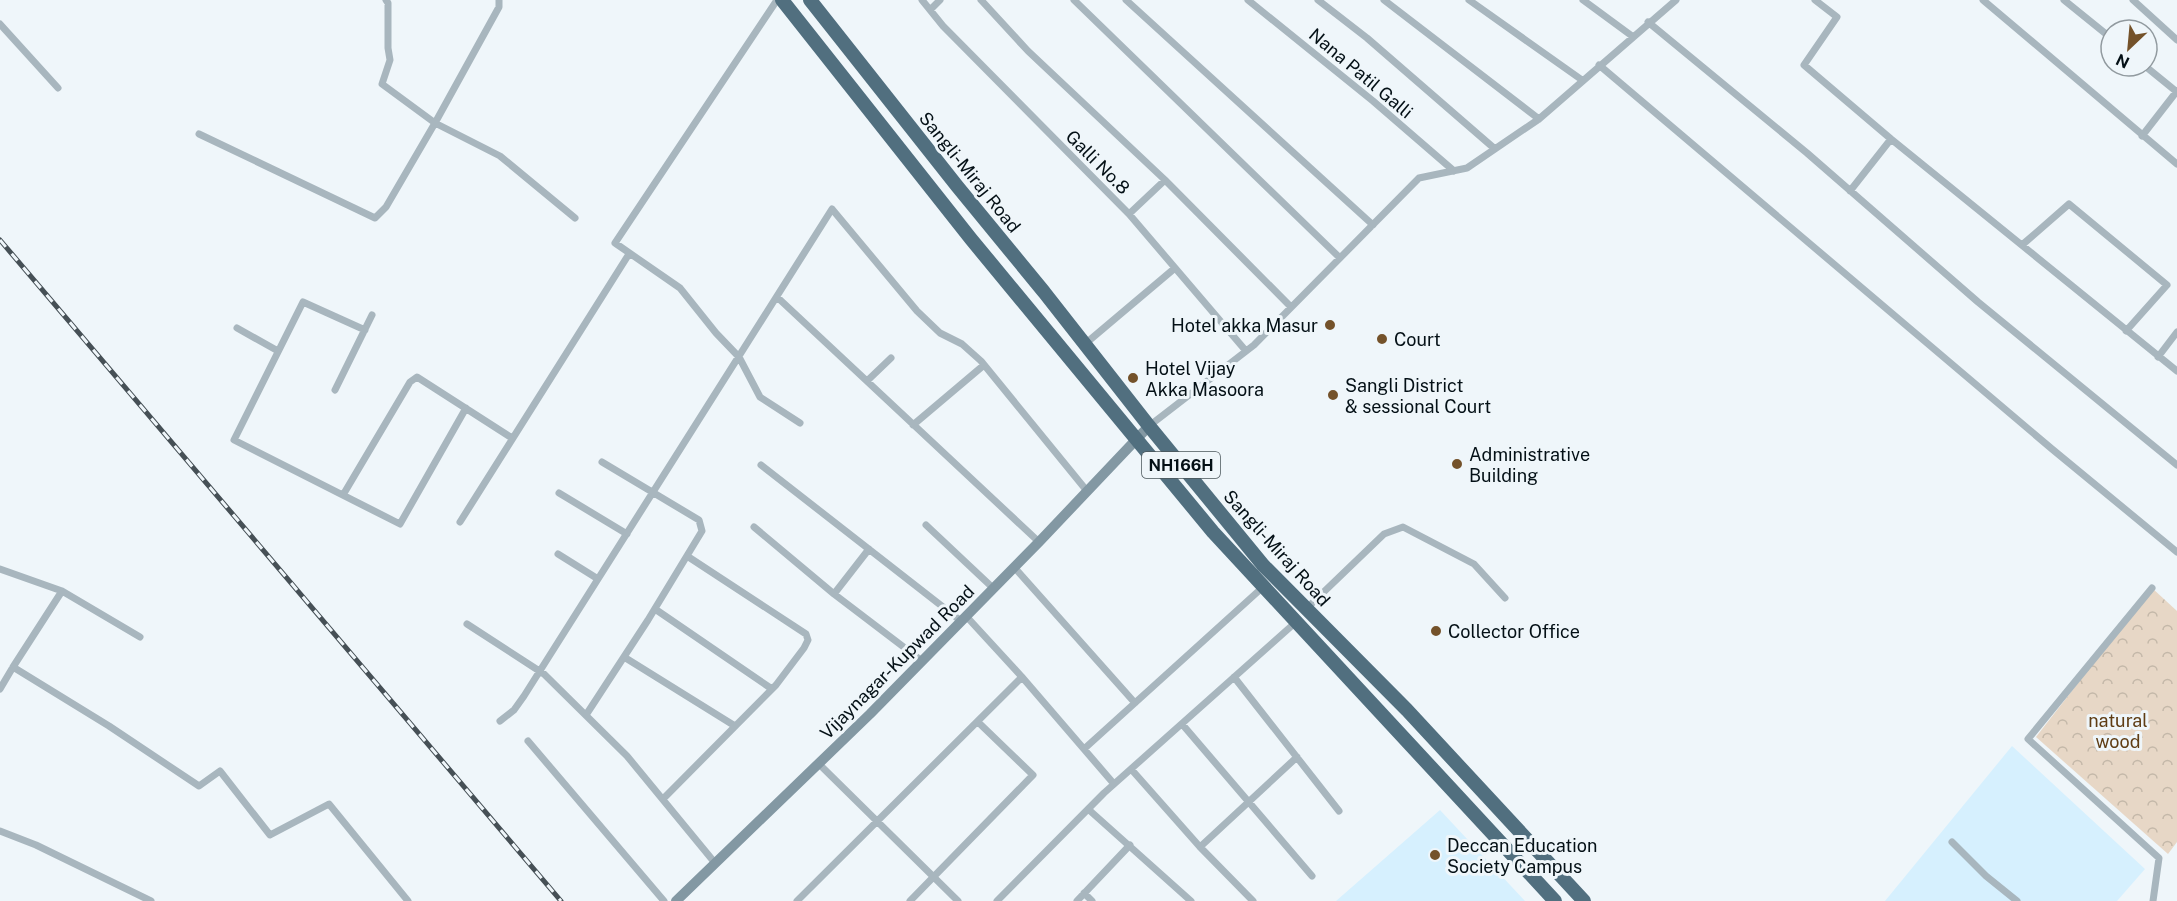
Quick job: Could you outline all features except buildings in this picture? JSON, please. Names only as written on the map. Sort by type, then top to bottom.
[{"type":"highway","name":"Sangli-Miraj Road","points":[[782,0],[970,239],[1213,532],[1556,901]]},
{"type":"highway","name":"Sangli-Miraj Road","points":[[810,0],[1149,426],[1263,565],[1407,710],[1584,901]]},
{"type":"street","points":[[386,0],[390,60],[382,84],[435,123],[500,156],[575,218]]},
{"type":"street","points":[[199,134],[375,218],[386,207],[435,123],[499,7],[499,0]]},
{"type":"street","points":[[777,0],[615,243],[680,288],[716,333],[739,357],[760,397],[800,423]]},
{"type":"street","name":"Galli No.8","points":[[922,0],[943,26],[1129,214],[1246,351]]},
{"type":"street","points":[[930,10],[940,0]]},
{"type":"street","points":[[981,0],[1028,51],[1165,180],[1291,307]]},
{"type":"street","points":[[1074,0],[1340,258]]},
{"type":"street","points":[[1126,0],[1373,225]]},
{"type":"street","name":"Nana Patil Galli","points":[[1248,0],[1373,101],[1454,171]]},
{"type":"street","points":[[1318,0],[1367,38],[1495,149]]},
{"type":"street","points":[[1384,0],[1539,119]]},
{"type":"street","points":[[1469,0],[1582,81]]},
{"type":"street","points":[[1583,0],[1632,36]]},
{"type":"street","points":[[1149,426],[1246,351],[1419,178],[1467,168],[1539,119],[1676,0]]},
{"type":"street","points":[[1815,0],[1837,17],[1804,65],[1891,140],[2177,371]]},
{"type":"street","points":[[1983,0],[2177,164]]},
{"type":"street","points":[[2064,0],[2099,28]]},
{"type":"street","points":[[2133,0],[2177,39]]},
{"type":"street","points":[[1648,22],[1772,124],[1978,302],[2177,465]]},
{"type":"street","points":[[0,24],[58,88]]},
{"type":"street","points":[[1599,65],[2177,552]]},
{"type":"street","points":[[2142,136],[2177,91],[2159,77]]},
{"type":"street","points":[[1850,191],[1891,140]]},
{"type":"street","points":[[1129,214],[1165,180]]},
{"type":"street","points":[[2022,245],[2069,204],[2167,285],[2126,331]]},
{"type":"street","points":[[500,720],[514,710],[540,671],[832,209],[917,311],[940,333],[962,344],[984,365],[1087,491]]},
{"type":"street","points":[[460,522],[628,254]]},
{"type":"street","points":[[1085,344],[1175,268]]},
{"type":"street","points":[[777,297],[1039,542]]},
{"type":"street","points":[[364,330],[303,302],[234,440],[400,524],[466,408]]},
{"type":"street","points":[[335,390],[372,315]]},
{"type":"street","points":[[237,328],[278,351]]},
{"type":"street","points":[[2158,357],[2177,332]]},
{"type":"street","points":[[867,381],[891,358]]},
{"type":"street","points":[[913,425],[984,365]]},
{"type":"street","points":[[343,495],[410,382],[417,377],[512,438]]},
{"type":"street","name":"Vijaynagar-Kupwad Road","points":[[676,901],[922,661],[1149,426]]},
{"type":"street","points":[[586,715],[702,531],[699,520],[602,462]]},
{"type":"street","points":[[761,465],[963,618],[1022,677],[1114,784]]},
{"type":"street","points":[[559,493],[627,534]]},
{"type":"street","points":[[926,525],[993,588]]},
{"type":"street","points":[[754,527],[834,594],[922,661]]},
{"type":"street","points":[[1306,609],[1384,534],[1403,527],[1474,564],[1504,597]]},
{"type":"street","points":[[834,594],[869,549]]},
{"type":"street","points":[[558,554],[598,579]]},
{"type":"street","points":[[663,799],[772,689],[808,640],[806,634],[687,556]]},
{"type":"street","points":[[1014,567],[1135,703]]},
{"type":"street","points":[[0,569],[62,591],[140,638]]},
{"type":"street","points":[[1084,749],[1263,587]]},
{"type":"street","points":[[2152,588],[2028,739],[2159,858],[2154,901]]},
{"type":"street","points":[[0,689],[62,591]]},
{"type":"street","points":[[654,609],[772,689]]},
{"type":"street","points":[[997,901],[1088,808],[1296,622]]},
{"type":"street","points":[[467,624],[540,671],[586,715],[627,756],[715,863]]},
{"type":"street","points":[[624,657],[735,726]]},
{"type":"street","points":[[13,667],[109,726],[199,786],[220,771],[270,835],[329,804],[408,901]]},
{"type":"street","points":[[797,901],[979,723],[1022,677]]},
{"type":"street","points":[[1234,677],[1339,811]]},
{"type":"street","points":[[910,901],[1033,775],[979,723]]},
{"type":"street","points":[[1182,724],[1312,876]]},
{"type":"street","points":[[528,741],[664,901]]},
{"type":"street","points":[[1200,847],[1297,757]]},
{"type":"street","points":[[819,764],[958,901]]},
{"type":"street","points":[[1131,769],[1200,847],[1253,901]]},
{"type":"street","points":[[1088,808],[1191,901]]},
{"type":"street","points":[[0,831],[36,845],[151,901]]},
{"type":"street","points":[[1952,842],[1986,876],[2017,901]]},
{"type":"street","points":[[1077,901],[1130,845]]},
{"type":"street","points":[[1084,893],[1092,901]]},
{"type":"shaded area","points":[[2012,746],[2145,869],[2117,901],[1885,901]]},
{"type":"shaded area","name":"Deccan Education Society Campus","points":[[1440,810],[1525,901],[1336,901]]},
{"type":"green space","name":"natural wood","points":[[2152,588],[2177,611],[2177,842],[2168,854],[2036,737]]},
{"type":"railway","points":[[0,240],[561,901]]},
{"type":"place","name":"Hotel akka Masur","points":[[1330,325]]},
{"type":"place","name":"Court","points":[[1382,339]]},
{"type":"place","name":"Hotel Vijay Akka Masoora","points":[[1133,378]]},
{"type":"place","name":"Sangli District & sessional Court","points":[[1333,395]]},
{"type":"place","name":"Administrative Building","points":[[1457,464]]},
{"type":"place","name":"Collector Office","points":[[1436,631]]},
{"type":"place","name":"Deccan Education Society Campus","points":[[1435,855]]}]
